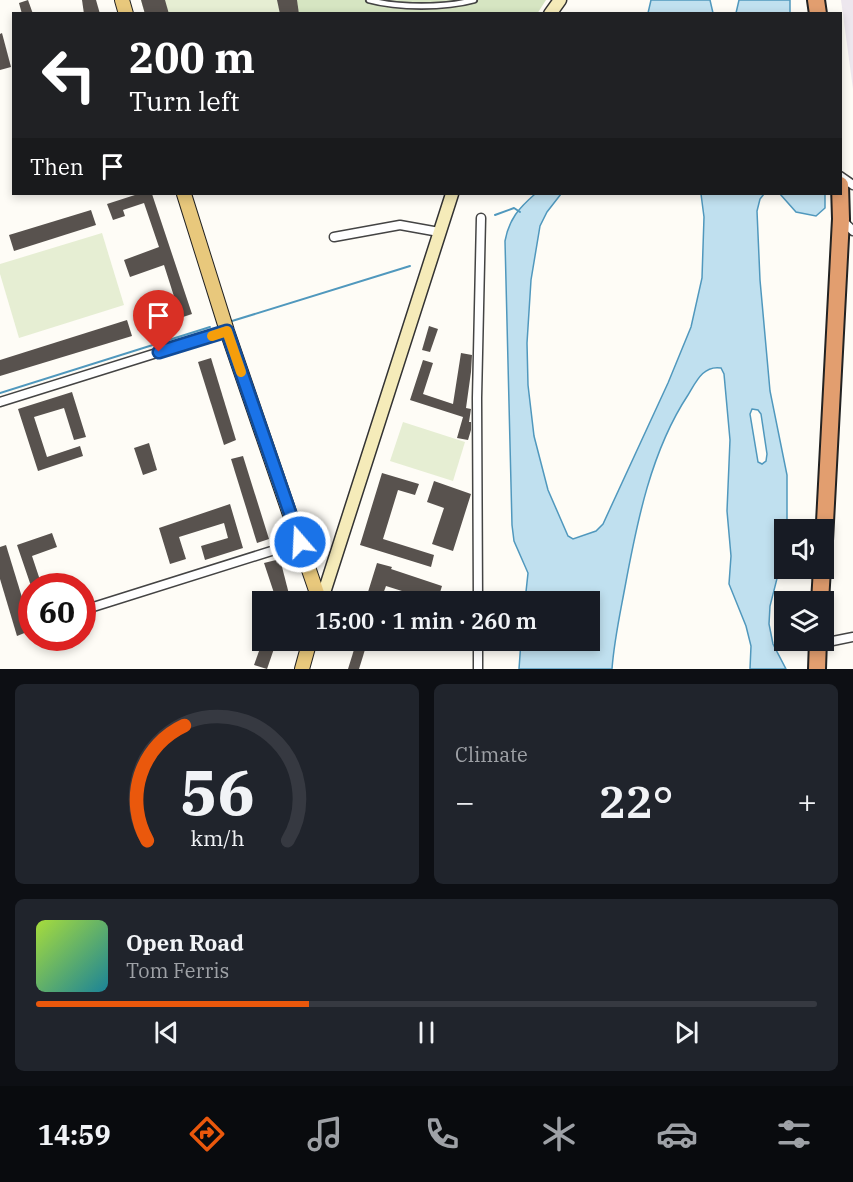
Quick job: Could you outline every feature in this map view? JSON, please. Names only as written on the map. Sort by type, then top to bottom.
[{"type":"highway","points":[[826,519],[847,225],[842,195]]},
{"type":"highway","points":[[817,669],[818,651]]},
{"type":"main road","points":[[184,195],[227,331],[317,591]]},
{"type":"main road","points":[[325,591],[452,195]]},
{"type":"main road","points":[[302,669],[307,651]]},
{"type":"street","points":[[478,591],[477,399],[481,218]]},
{"type":"street","points":[[334,237],[400,225],[439,232]]},
{"type":"street","points":[[0,402],[227,331]]},
{"type":"street","points":[[96,606],[300,542]]},
{"type":"street","points":[[834,640],[853,637]]},
{"type":"street","points":[[478,651],[478,669]]},
{"type":"lane","points":[[369,0],[403,6],[464,3],[474,0]]},
{"type":"shaded area","points":[[841,0],[853,0],[853,89]]},
{"type":"green space","points":[[141,0],[546,0],[538,12],[144,12]]},
{"type":"green space","points":[[141,0],[297,0],[299,12],[145,12]]},
{"type":"green space","points":[[102,233],[124,305],[19,338],[0,274],[0,264]]},
{"type":"green space","points":[[403,422],[465,442],[453,481],[390,461]]},
{"type":"water","points":[[651,0],[710,0],[713,12],[648,12]]},
{"type":"water","points":[[739,0],[790,0],[790,12],[736,12]]},
{"type":"water","points":[[534,195],[560,195],[540,226],[531,280],[527,343],[528,385],[534,436],[548,490],[568,536],[573,539],[596,531],[603,524],[668,383],[691,327],[702,278],[704,217],[701,195],[763,195],[757,211],[760,280],[770,391],[787,475],[787,519],[774,519],[774,579],[777,579],[770,606],[769,624],[774,651],[777,651],[786,669],[750,669],[751,646],[746,626],[729,584],[731,556],[727,511],[730,440],[724,374],[721,368],[715,368],[705,372],[694,385],[664,439],[655,463],[640,512],[617,628],[612,669],[519,669],[520,651],[600,651],[600,591],[526,591],[528,573],[514,541],[505,241],[512,220]],"holes":[[[752,409],[758,410],[761,414],[766,461],[762,464],[758,462],[750,414]]]},
{"type":"water","points":[[781,195],[825,195],[825,208],[816,216],[796,212]]},
{"type":"building","points":[[28,0],[32,12],[21,12],[19,3]]},
{"type":"building","points":[[82,0],[96,0],[99,12],[84,12]]},
{"type":"building","points":[[141,0],[165,0],[168,12],[144,12]]},
{"type":"building","points":[[277,0],[297,0],[299,12],[280,12]]},
{"type":"building","points":[[2,33],[11,67],[0,70],[0,34]]},
{"type":"building","points":[[135,195],[152,195],[192,314],[147,329],[143,313],[153,309],[156,317],[178,309],[164,265],[130,277],[124,260],[159,247],[144,203],[123,210],[125,216],[113,220],[107,204]]},
{"type":"building","points":[[91,210],[96,225],[14,251],[9,235]]},
{"type":"building","points":[[127,320],[132,336],[0,376],[0,360]]},
{"type":"building","points":[[429,326],[438,329],[430,352],[422,350]]},
{"type":"building","points":[[461,353],[472,355],[466,408],[471,409],[469,422],[471,422],[471,430],[468,440],[457,438],[463,417],[410,400],[423,360],[433,363],[423,394],[453,404]]},
{"type":"building","points":[[211,358],[236,440],[224,445],[198,362]]},
{"type":"building","points":[[72,392],[86,437],[74,440],[64,408],[34,417],[47,457],[80,446],[83,456],[38,471],[18,409]]},
{"type":"building","points":[[149,443],[157,470],[143,475],[134,448]]},
{"type":"building","points":[[243,456],[269,539],[257,543],[231,459]]},
{"type":"building","points":[[382,473],[419,484],[415,495],[398,490],[383,539],[434,555],[431,567],[360,545]]},
{"type":"building","points":[[434,481],[471,494],[453,551],[432,544],[444,508],[427,502]]},
{"type":"building","points":[[230,504],[243,548],[205,560],[201,546],[228,538],[224,523],[179,537],[186,559],[170,564],[159,528]]},
{"type":"building","points":[[52,533],[57,547],[32,556],[38,573],[27,573],[17,545]]},
{"type":"building","points":[[6,545],[18,584],[17,636],[0,579],[0,547]]},
{"type":"building","points":[[280,559],[288,591],[273,591],[264,563]]},
{"type":"building","points":[[377,563],[442,586],[440,591],[402,591],[386,586],[384,591],[368,591]]},
{"type":"building","points":[[259,651],[273,651],[267,669],[254,665]]},
{"type":"building","points":[[354,651],[365,651],[359,669],[348,669]]},
{"type":"waterway","points":[[495,215],[514,208],[520,212]]},
{"type":"waterway","points":[[232,321],[410,266]]},
{"type":"waterway","points":[[0,393],[210,327]]},
{"type":"slow traffic","points":[[212,336],[227,331],[241,372]]},
{"type":"route","points":[[159,352],[227,331],[300,542]]}]
